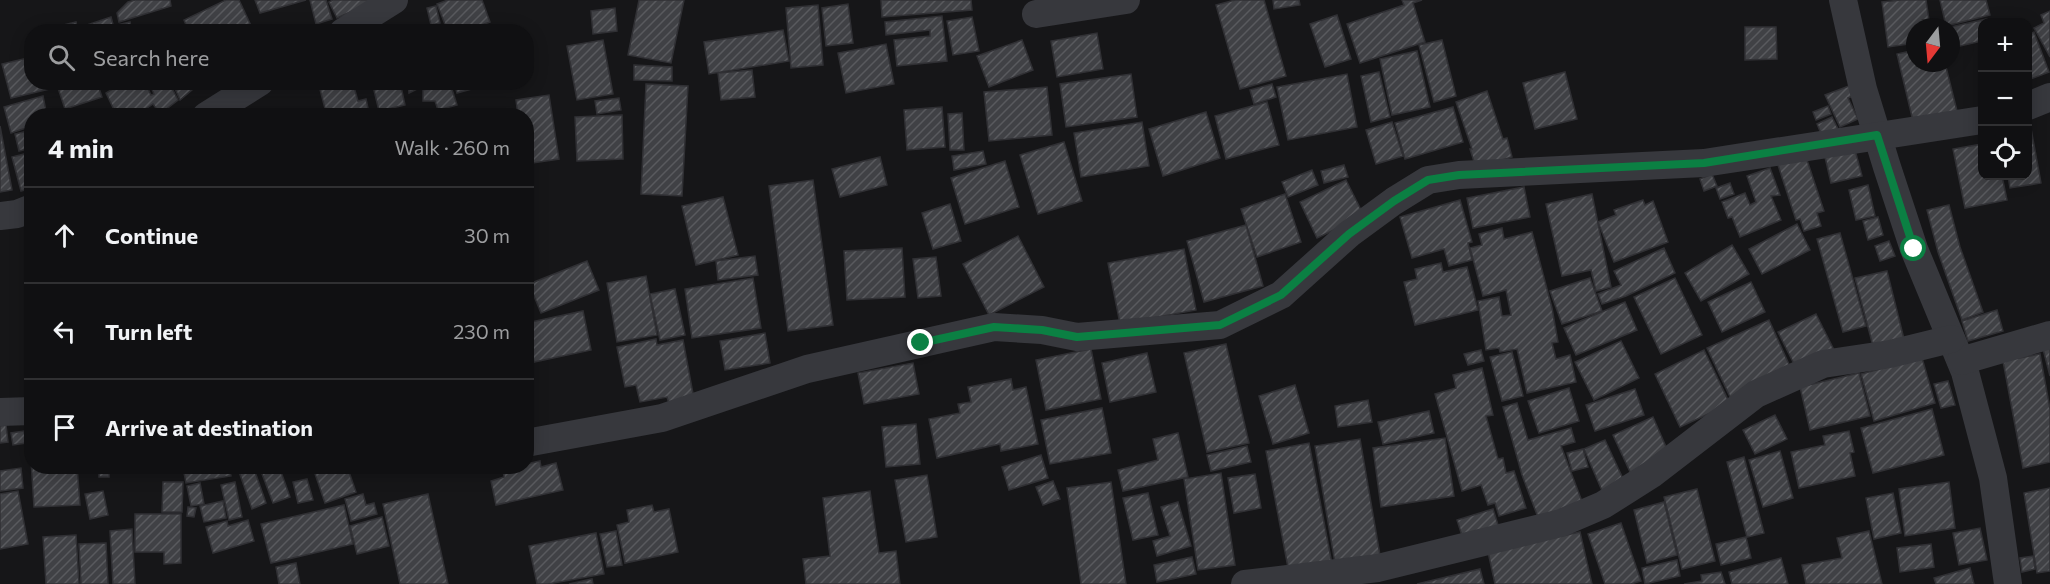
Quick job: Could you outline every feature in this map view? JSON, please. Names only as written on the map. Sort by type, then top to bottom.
[{"type":"street","points":[[356,24],[394,0]]},
{"type":"street","points":[[1036,15],[1126,0]]},
{"type":"street","points":[[1843,0],[1863,89],[1877,135],[1914,249],[1956,350],[1994,478],[2008,584]]},
{"type":"street","points":[[219,108],[247,90]]},
{"type":"street","points":[[2032,104],[2050,97]]},
{"type":"street","points":[[534,442],[662,418],[807,369],[994,327],[1042,330],[1077,337],[1220,325],[1281,295],[1349,234],[1394,201],[1428,180],[1459,175],[1704,163],[1978,121]]},
{"type":"street","points":[[0,216],[24,211]]},
{"type":"street","points":[[1245,584],[1380,576],[1561,523],[1604,505],[1652,474],[1756,394],[1823,364],[1890,354],[1956,350],[2050,335]]},
{"type":"street","points":[[0,412],[24,411]]},
{"type":"building","points":[[170,0],[171,6],[119,22],[117,13],[128,2]]},
{"type":"building","points":[[226,0],[239,0],[250,24],[186,24],[184,20]]},
{"type":"building","points":[[255,0],[306,0],[260,13]]},
{"type":"building","points":[[310,0],[326,0],[332,19],[316,24]]},
{"type":"building","points":[[333,0],[377,0],[337,18],[329,2]]},
{"type":"building","points":[[448,0],[482,0],[490,22],[445,24],[437,4]]},
{"type":"building","points":[[639,0],[684,0],[671,63],[628,55]]},
{"type":"building","points":[[881,0],[971,0],[972,10],[882,17]]},
{"type":"building","points":[[1235,0],[1264,0],[1286,76],[1240,89],[1216,5]]},
{"type":"building","points":[[1273,0],[1299,0],[1300,5],[1274,9]]},
{"type":"building","points":[[1402,0],[1422,0],[1413,3],[1425,42],[1360,63],[1347,24],[1404,5]]},
{"type":"building","points":[[1926,0],[1929,18],[1906,18],[1906,44],[1888,47],[1882,2]]},
{"type":"building","points":[[1940,0],[1986,0],[1990,15],[1960,22],[1960,18],[1944,18]]},
{"type":"building","points":[[848,4],[853,43],[826,46],[822,8]]},
{"type":"building","points":[[818,5],[823,65],[791,68],[786,8]]},
{"type":"building","points":[[436,6],[440,23],[431,24],[427,8]]},
{"type":"building","points":[[615,8],[617,31],[593,34],[591,11]]},
{"type":"building","points":[[2050,11],[2050,57],[2034,28],[2044,23],[2041,15]]},
{"type":"building","points":[[1337,15],[1351,59],[1325,67],[1310,24]]},
{"type":"building","points":[[942,16],[947,61],[897,66],[894,40],[930,36],[930,30],[886,35],[885,22]]},
{"type":"building","points":[[111,17],[113,24],[90,24]]},
{"type":"building","points":[[972,17],[979,51],[953,55],[947,21]]},
{"type":"building","points":[[1978,21],[1978,42],[1960,46],[1960,25]]},
{"type":"building","points":[[1745,27],[1776,27],[1777,59],[1745,60]]},
{"type":"building","points":[[783,30],[789,61],[709,74],[704,42]]},
{"type":"building","points":[[2034,32],[2049,72],[2032,78],[2032,72],[2032,33]]},
{"type":"building","points":[[1097,33],[1103,69],[1057,77],[1051,41]]},
{"type":"building","points":[[603,40],[613,94],[577,100],[567,46]]},
{"type":"building","points":[[1022,40],[1033,70],[989,87],[977,56]]},
{"type":"building","points":[[1442,40],[1456,96],[1434,102],[1419,45]]},
{"type":"building","points":[[886,44],[894,84],[846,93],[838,53]]},
{"type":"building","points":[[1417,51],[1430,107],[1392,115],[1380,59]]},
{"type":"building","points":[[1906,52],[1906,72],[1947,72],[1957,111],[1913,121],[1897,54]]},
{"type":"building","points":[[24,59],[24,90],[46,90],[11,98],[2,64]]},
{"type":"building","points":[[634,65],[672,67],[672,81],[634,80]]},
{"type":"building","points":[[752,70],[755,97],[721,100],[718,73]]},
{"type":"building","points":[[1379,72],[1390,117],[1371,122],[1361,76]]},
{"type":"building","points":[[1565,72],[1577,119],[1535,129],[1523,83]]},
{"type":"building","points":[[1131,74],[1137,117],[1066,127],[1060,84]]},
{"type":"building","points":[[1347,74],[1357,127],[1288,140],[1277,87]]},
{"type":"building","points":[[646,84],[688,86],[682,196],[641,194]]},
{"type":"building","points":[[1272,84],[1276,97],[1254,104],[1250,90]]},
{"type":"building","points":[[1849,86],[1853,96],[1848,98],[1858,119],[1840,127],[1825,95]]},
{"type":"building","points":[[1047,87],[1052,135],[989,141],[984,92]]},
{"type":"building","points":[[59,90],[100,90],[102,97],[65,108]]},
{"type":"building","points":[[111,90],[149,90],[151,95],[154,94],[152,90],[173,90],[178,100],[168,108],[156,108],[153,104],[147,108],[113,108],[106,93]]},
{"type":"building","points":[[176,90],[192,90],[180,100]]},
{"type":"building","points":[[320,90],[355,90],[358,101],[366,99],[368,108],[325,108]]},
{"type":"building","points":[[374,90],[402,90],[405,105],[378,108]]},
{"type":"building","points":[[423,90],[452,90],[457,105],[437,108],[435,101],[423,101]]},
{"type":"building","points":[[1487,91],[1503,139],[1507,138],[1512,157],[1476,168],[1456,102]]},
{"type":"building","points":[[549,95],[559,159],[534,163],[534,108],[517,108],[516,100]]},
{"type":"building","points":[[43,96],[45,108],[24,108],[24,129],[11,133],[4,107]]},
{"type":"building","points":[[619,98],[621,110],[597,114],[595,101]]},
{"type":"building","points":[[1267,102],[1279,145],[1226,159],[1215,116]]},
{"type":"building","points":[[1828,106],[1831,114],[1816,120],[1813,112]]},
{"type":"building","points":[[942,107],[945,147],[907,150],[904,110]]},
{"type":"building","points":[[1453,107],[1463,142],[1405,159],[1395,123]]},
{"type":"building","points":[[1206,112],[1220,158],[1163,176],[1149,129]]},
{"type":"building","points":[[962,113],[964,150],[950,150],[948,114]]},
{"type":"building","points":[[622,115],[623,159],[577,161],[575,117]]},
{"type":"building","points":[[1832,117],[1838,129],[1822,136],[1817,124]]},
{"type":"building","points":[[1142,122],[1149,166],[1081,177],[1074,133]]},
{"type":"building","points":[[1392,122],[1403,156],[1376,164],[1366,130]]},
{"type":"building","points":[[0,126],[12,190],[0,192]]},
{"type":"building","points":[[24,132],[24,150],[19,151],[15,134]]},
{"type":"building","points":[[2032,134],[2041,183],[2010,188],[2009,180],[2032,180]]},
{"type":"building","points":[[1064,142],[1082,201],[1038,214],[1020,155]]},
{"type":"building","points":[[1978,145],[1978,180],[2003,180],[2007,200],[1965,208],[1953,149]]},
{"type":"building","points":[[1855,150],[1862,176],[1831,183],[1825,157]]},
{"type":"building","points":[[983,151],[986,164],[954,170],[952,156]]},
{"type":"building","points":[[24,154],[24,190],[21,191],[12,157]]},
{"type":"building","points":[[880,157],[887,185],[840,197],[832,169]]},
{"type":"building","points":[[1806,157],[1824,211],[1817,213],[1821,226],[1804,231],[1800,219],[1796,220],[1778,165]]},
{"type":"building","points":[[1005,161],[1019,207],[965,224],[951,178]]},
{"type":"building","points":[[1344,165],[1348,177],[1324,183],[1321,171]]},
{"type":"building","points":[[1770,168],[1780,195],[1771,196],[1781,220],[1740,237],[1732,217],[1728,218],[1722,202],[1745,193],[1750,205],[1756,202],[1747,176]]},
{"type":"building","points":[[1312,170],[1318,185],[1288,197],[1282,182]]},
{"type":"building","points":[[1712,174],[1717,186],[1704,191],[1700,179]]},
{"type":"building","points":[[813,180],[833,325],[788,331],[769,186]]},
{"type":"building","points":[[1346,180],[1364,216],[1317,238],[1300,202]]},
{"type":"building","points":[[1730,183],[1734,194],[1720,199],[1716,188]]},
{"type":"building","points":[[1868,185],[1875,216],[1856,220],[1849,190]]},
{"type":"building","points":[[1524,187],[1530,217],[1473,228],[1467,198]]},
{"type":"building","points":[[1285,194],[1301,242],[1257,257],[1241,209]]},
{"type":"building","points":[[1592,194],[1611,287],[1596,291],[1591,270],[1562,276],[1546,204]]},
{"type":"building","points":[[723,197],[738,255],[696,265],[682,206]]},
{"type":"building","points":[[1460,200],[1472,242],[1468,243],[1472,260],[1449,266],[1444,249],[1412,258],[1400,217]]},
{"type":"building","points":[[1643,200],[1645,205],[1653,201],[1668,242],[1614,262],[1598,222],[1616,215],[1614,210]]},
{"type":"building","points":[[950,204],[961,241],[933,249],[922,213]]},
{"type":"building","points":[[1949,205],[1960,247],[1983,312],[1962,320],[1938,252],[1927,210]]},
{"type":"building","points":[[1878,217],[1883,235],[1868,240],[1863,221]]},
{"type":"building","points":[[1797,224],[1810,250],[1762,274],[1749,249]]},
{"type":"building","points":[[1246,225],[1263,286],[1204,302],[1187,241]]},
{"type":"building","points":[[1502,228],[1504,239],[1532,232],[1552,308],[1558,342],[1552,343],[1556,359],[1570,355],[1576,382],[1527,393],[1517,349],[1500,352],[1499,348],[1486,350],[1478,301],[1499,297],[1502,316],[1511,315],[1506,290],[1483,296],[1470,248],[1482,245],[1479,234]]},
{"type":"building","points":[[1840,233],[1866,326],[1843,332],[1817,239]]},
{"type":"building","points":[[1018,236],[1044,287],[989,315],[963,264]]},
{"type":"building","points":[[1889,241],[1895,256],[1880,261],[1875,246]]},
{"type":"building","points":[[1732,245],[1749,274],[1701,301],[1685,273]]},
{"type":"building","points":[[902,248],[905,297],[847,300],[844,251]]},
{"type":"building","points":[[1664,248],[1675,273],[1626,296],[1602,304],[1598,294],[1621,285],[1614,271]]},
{"type":"building","points":[[1184,249],[1196,310],[1120,324],[1108,263]]},
{"type":"building","points":[[755,256],[758,275],[718,280],[716,261]]},
{"type":"building","points":[[936,257],[941,296],[918,298],[913,259]]},
{"type":"building","points":[[587,261],[599,290],[541,313],[534,296],[534,282]]},
{"type":"building","points":[[1441,263],[1443,272],[1467,267],[1478,310],[1415,325],[1404,282],[1417,279],[1415,269]]},
{"type":"building","points":[[1887,271],[1904,339],[1873,346],[1855,278]]},
{"type":"building","points":[[646,276],[657,335],[617,342],[607,283]]},
{"type":"building","points":[[753,278],[761,328],[692,338],[685,289]]},
{"type":"building","points":[[1590,278],[1602,311],[1562,324],[1550,291]]},
{"type":"building","points":[[1675,278],[1702,335],[1661,354],[1634,297]]},
{"type":"building","points":[[1751,282],[1765,312],[1722,332],[1708,302]]},
{"type":"building","points":[[675,289],[685,335],[660,340],[650,294]]},
{"type":"building","points":[[1625,302],[1637,330],[1576,355],[1564,328]]},
{"type":"building","points":[[1997,310],[2003,331],[1968,341],[1962,321]]},
{"type":"building","points":[[583,311],[591,350],[534,362],[534,321]]},
{"type":"building","points":[[1816,314],[1834,350],[1796,368],[1778,332]]},
{"type":"building","points":[[1769,320],[1792,371],[1731,399],[1707,348]]},
{"type":"building","points":[[765,333],[770,363],[725,370],[720,341]]},
{"type":"building","points":[[656,339],[657,345],[683,340],[694,399],[669,404],[667,397],[640,402],[636,385],[625,387],[617,347]]},
{"type":"building","points":[[1621,341],[1639,378],[1594,400],[1575,362]]},
{"type":"building","points":[[1226,344],[1249,443],[1207,452],[1184,353]]},
{"type":"building","points":[[2050,347],[2050,376],[2043,349]]},
{"type":"building","points":[[1091,349],[1101,399],[1046,410],[1036,360]]},
{"type":"building","points":[[1481,350],[1484,361],[1468,365],[1464,354]]},
{"type":"building","points":[[1704,350],[1730,404],[1680,427],[1655,374]]},
{"type":"building","points":[[1512,352],[1523,396],[1502,401],[1490,357]]},
{"type":"building","points":[[1147,353],[1156,392],[1110,402],[1102,363]]},
{"type":"building","points":[[2040,354],[2050,409],[2050,462],[2023,468],[2003,361]]},
{"type":"building","points":[[1922,358],[1935,403],[1874,421],[1861,374]]},
{"type":"building","points":[[913,363],[919,394],[864,404],[858,373]]},
{"type":"building","points":[[1482,368],[1493,415],[1486,416],[1498,459],[1503,458],[1506,473],[1514,471],[1526,508],[1499,516],[1495,503],[1488,505],[1481,485],[1462,491],[1435,394],[1456,388],[1453,375]]},
{"type":"building","points":[[1859,373],[1870,416],[1810,430],[1800,387]]},
{"type":"building","points":[[1011,379],[1013,390],[1026,387],[1038,444],[1001,451],[1000,444],[937,458],[929,419],[960,413],[958,404],[971,402],[968,387]]},
{"type":"building","points":[[1948,381],[1955,405],[1941,408],[1934,384]]},
{"type":"building","points":[[1295,385],[1309,433],[1273,444],[1259,396]]},
{"type":"building","points":[[1569,388],[1579,421],[1539,433],[1528,401]]},
{"type":"building","points":[[1635,389],[1644,415],[1595,431],[1586,405]]},
{"type":"building","points":[[1368,400],[1372,422],[1338,427],[1335,406]]},
{"type":"building","points":[[1517,403],[1528,440],[1571,428],[1575,442],[1561,446],[1583,504],[1539,520],[1522,475],[1503,407]]},
{"type":"building","points":[[1102,408],[1111,453],[1050,464],[1041,420]]},
{"type":"building","points":[[1932,409],[1944,455],[1873,473],[1861,428]]},
{"type":"building","points":[[1429,411],[1434,433],[1383,444],[1378,422]]},
{"type":"building","points":[[1775,415],[1787,439],[1755,454],[1743,430]]},
{"type":"building","points":[[1653,417],[1670,456],[1631,474],[1613,435]]},
{"type":"building","points":[[916,424],[920,464],[886,467],[882,427]]},
{"type":"building","points":[[6,425],[8,442],[0,443],[0,426]]},
{"type":"building","points":[[24,431],[24,443],[13,445],[11,433]]},
{"type":"building","points":[[1849,431],[1854,452],[1850,453],[1855,476],[1799,488],[1791,452],[1825,445],[1823,436]]},
{"type":"building","points":[[1178,433],[1188,477],[1123,491],[1118,470],[1158,460],[1153,439]]},
{"type":"building","points":[[1445,438],[1454,496],[1381,507],[1373,448]]},
{"type":"building","points":[[1360,439],[1381,561],[1336,569],[1315,446]]},
{"type":"building","points":[[1605,440],[1625,483],[1603,493],[1584,449]]},
{"type":"building","points":[[1309,443],[1332,564],[1289,573],[1266,451]]},
{"type":"building","points":[[1247,446],[1251,462],[1211,471],[1207,455]]},
{"type":"building","points":[[1583,449],[1588,467],[1572,471],[1567,453]]},
{"type":"building","points":[[1780,451],[1793,498],[1763,507],[1749,460]]},
{"type":"building","points":[[1041,455],[1048,478],[1009,490],[1002,467]]},
{"type":"building","points":[[1744,457],[1764,533],[1747,537],[1727,462]]},
{"type":"building","points":[[540,461],[541,467],[556,463],[563,490],[496,505],[491,481],[504,477],[504,474],[534,474],[534,462]]},
{"type":"building","points":[[21,468],[23,488],[0,491],[0,471]]},
{"type":"building","points":[[1221,473],[1235,565],[1198,570],[1184,479]]},
{"type":"building","points":[[32,474],[78,474],[80,505],[34,507]]},
{"type":"building","points":[[99,474],[109,474],[109,477],[99,477]]},
{"type":"building","points":[[184,474],[231,474],[231,476],[186,483]]},
{"type":"building","points":[[240,474],[256,474],[266,503],[252,509]]},
{"type":"building","points":[[262,474],[282,474],[290,497],[273,503]]},
{"type":"building","points":[[315,474],[350,474],[356,492],[325,503]]},
{"type":"building","points":[[1255,474],[1261,508],[1234,513],[1228,478]]},
{"type":"building","points":[[927,475],[937,537],[906,542],[895,480]]},
{"type":"building","points":[[307,479],[313,500],[298,503],[293,482]]},
{"type":"building","points":[[1053,481],[1060,499],[1043,505],[1036,487]]},
{"type":"building","points":[[163,482],[183,482],[182,512],[162,512]]},
{"type":"building","points":[[235,482],[242,517],[229,520],[221,485]]},
{"type":"building","points":[[1111,482],[1126,584],[1081,584],[1067,488]]},
{"type":"building","points":[[1949,482],[1955,528],[1905,536],[1899,489]]},
{"type":"building","points":[[200,483],[204,504],[191,506],[187,486]]},
{"type":"building","points":[[2050,488],[2050,571],[2037,573],[2024,493]]},
{"type":"building","points":[[1697,489],[1715,561],[1682,569],[1664,497]]},
{"type":"building","points":[[18,491],[28,544],[0,549],[0,494]]},
{"type":"building","points":[[103,491],[108,515],[90,519],[85,494]]},
{"type":"building","points":[[870,491],[879,553],[896,551],[900,584],[806,584],[803,559],[830,556],[823,498]]},
{"type":"building","points":[[1148,493],[1158,535],[1133,540],[1123,498]]},
{"type":"building","points":[[1893,493],[1901,533],[1874,539],[1866,498]]},
{"type":"building","points":[[363,494],[366,505],[374,503],[377,514],[351,521],[345,499]]},
{"type":"building","points":[[428,494],[448,584],[400,584],[383,504]]},
{"type":"building","points":[[223,501],[226,518],[204,522],[200,506]]},
{"type":"building","points":[[1178,502],[1191,546],[1157,556],[1153,541],[1170,536],[1161,507]]},
{"type":"building","points":[[1664,502],[1677,555],[1647,563],[1634,510]]},
{"type":"building","points":[[344,505],[353,544],[271,563],[261,524]]},
{"type":"building","points":[[652,505],[654,512],[669,509],[678,552],[625,563],[617,525],[629,522],[627,510]]},
{"type":"building","points":[[188,507],[196,508],[194,517],[187,516]]},
{"type":"building","points":[[1493,509],[1500,531],[1464,542],[1457,520]]},
{"type":"building","points":[[135,514],[181,514],[181,563],[164,564],[164,552],[135,552]]},
{"type":"building","points":[[382,517],[389,546],[357,554],[350,526]]},
{"type":"building","points":[[248,520],[254,541],[213,553],[206,527],[227,521],[228,526]]},
{"type":"building","points":[[1621,523],[1641,581],[1631,584],[1605,584],[1588,534]]},
{"type":"building","points":[[1980,528],[1987,560],[1959,565],[1953,533]]},
{"type":"building","points":[[132,529],[135,584],[113,584],[110,531]]},
{"type":"building","points":[[616,531],[622,565],[607,567],[600,534]]},
{"type":"building","points":[[1869,531],[1882,584],[1806,584],[1802,565],[1842,558],[1837,538]]},
{"type":"building","points":[[1580,532],[1592,584],[1495,584],[1488,552]]},
{"type":"building","points":[[596,533],[604,574],[537,584],[529,546]]},
{"type":"building","points":[[76,535],[79,584],[46,584],[43,537]]},
{"type":"building","points":[[1746,537],[1751,558],[1721,565],[1716,544]]},
{"type":"building","points":[[106,543],[108,584],[81,584],[79,544]]},
{"type":"building","points":[[1931,544],[1934,567],[1900,572],[1897,548]]},
{"type":"building","points":[[2033,556],[2035,569],[2022,572],[2020,558]]},
{"type":"building","points":[[1192,557],[1196,574],[1157,582],[1154,565]]},
{"type":"building","points":[[1781,558],[1788,584],[1732,584],[1729,572]]},
{"type":"building","points":[[1677,560],[1680,576],[1645,584],[1642,568]]},
{"type":"building","points":[[296,563],[300,584],[279,584],[276,567]]},
{"type":"building","points":[[1970,568],[1974,584],[1936,584],[1934,578]]},
{"type":"building","points":[[1480,569],[1484,584],[1417,584]]},
{"type":"building","points":[[1721,572],[1725,584],[1684,584],[1702,581],[1701,575]]},
{"type":"building","points":[[592,579],[593,584],[569,584]]},
{"type":"route","points":[[921,343],[994,327],[1042,330],[1077,337],[1220,325],[1281,295],[1349,234],[1394,201],[1428,180],[1459,175],[1704,163],[1877,135],[1914,249]]}]
